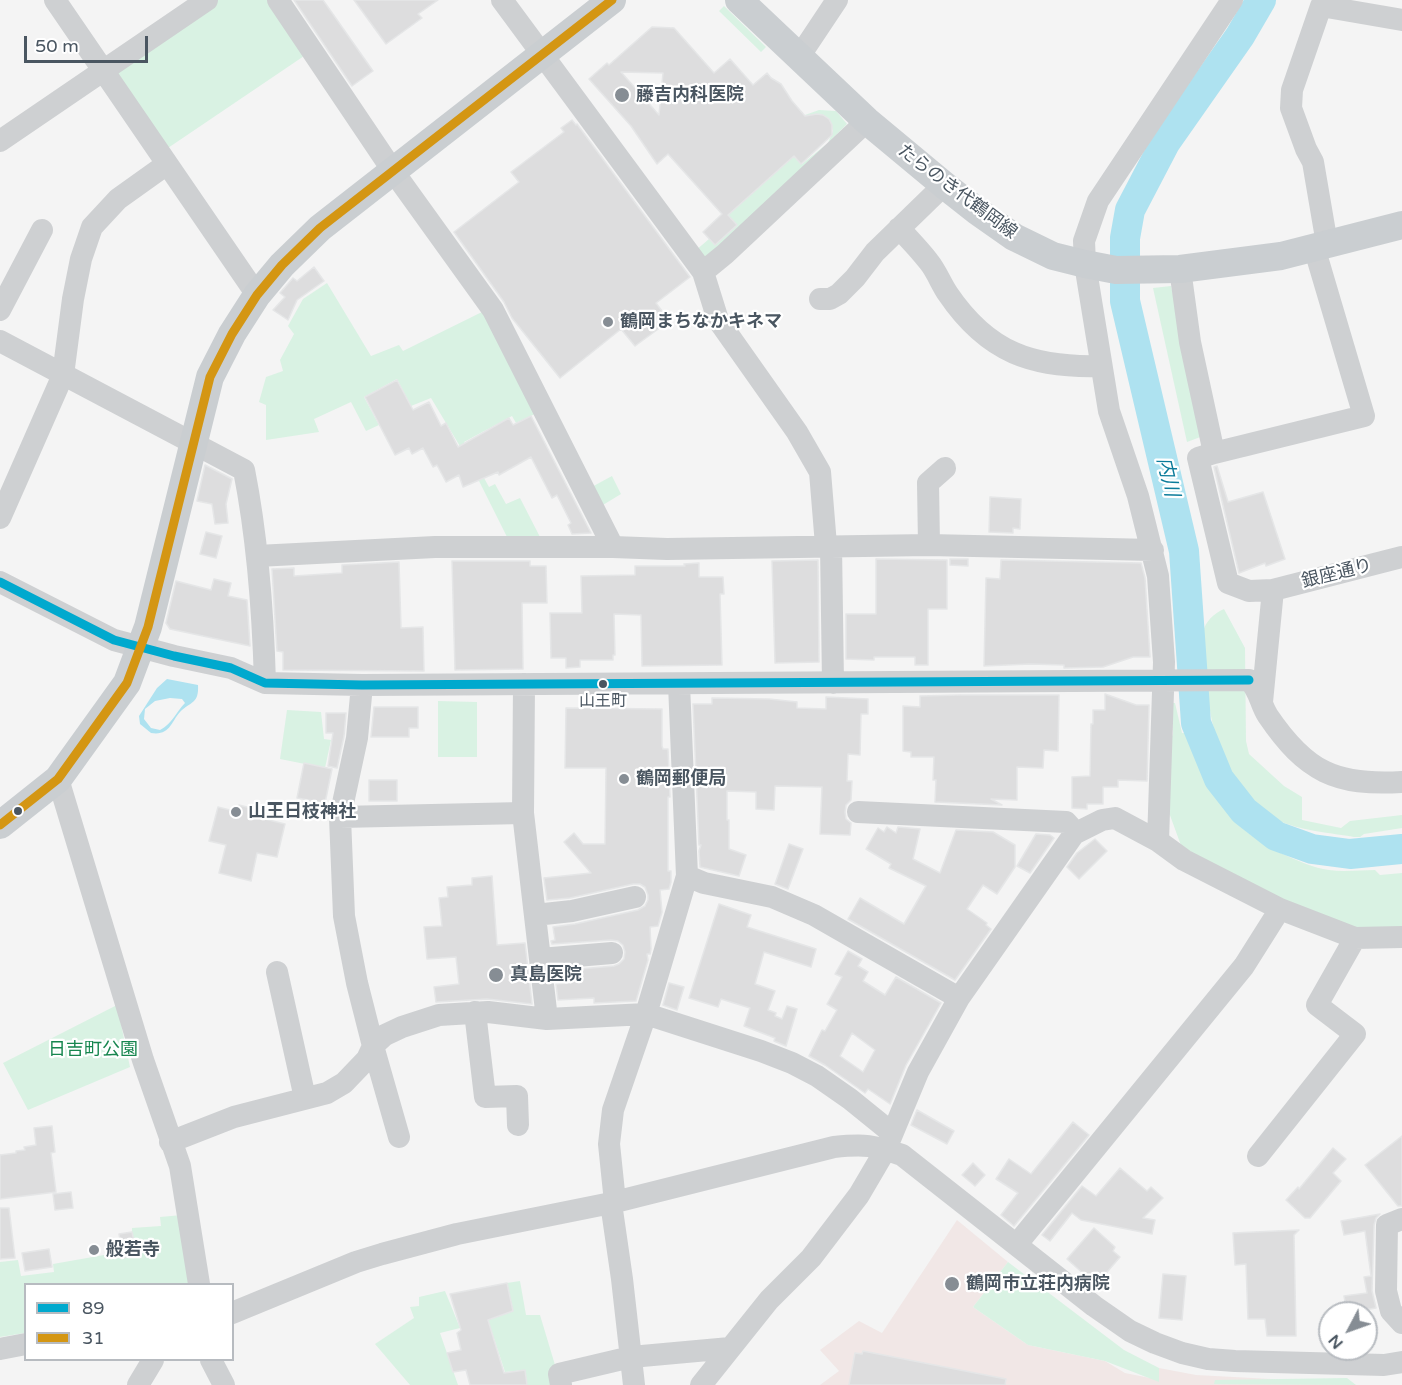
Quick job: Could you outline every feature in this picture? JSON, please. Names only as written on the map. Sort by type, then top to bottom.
[{"type":"main road","points":[[0,825],[58,778],[128,683],[141,647],[210,377],[232,334],[257,295],[282,265],[311,236],[612,0]]},
{"type":"main road","name":"たらのき代鶴岡線","points":[[739,0],[867,121],[977,212],[1014,237],[1053,256],[1092,266],[1128,270],[1172,270],[1250,261],[1402,225]]},
{"type":"street","points":[[55,0],[257,295]]},
{"type":"street","points":[[2,134],[103,71],[207,0]]},
{"type":"street","points":[[278,0],[393,171],[493,310],[613,547]]},
{"type":"street","points":[[502,0],[703,272],[718,320],[796,432],[820,472],[829,545],[833,683]]},
{"type":"street","points":[[799,57],[837,0]]},
{"type":"street","points":[[1158,840],[1168,680],[1161,603],[1153,550],[1138,496],[1109,411],[1101,366],[1092,266],[1084,241],[1098,201],[1232,0]]},
{"type":"street","points":[[1172,270],[1214,453],[1364,416],[1321,246],[1312,162],[1291,108],[1292,90],[1322,6],[1402,20]]},
{"type":"street","points":[[703,272],[867,121]]},
{"type":"street","points":[[0,518],[63,375],[73,299],[81,260],[92,227],[118,200],[167,164]]},
{"type":"street","points":[[820,299],[830,299],[839,294],[899,228],[944,185]]},
{"type":"street","points":[[899,228],[930,263],[948,294],[964,314],[981,332],[999,346],[1039,362],[1056,365],[1101,366]]},
{"type":"street","points":[[0,310],[42,230]]},
{"type":"street","points":[[0,341],[244,470],[253,512],[264,620],[265,683]]},
{"type":"street","name":"銀座通り","points":[[1214,453],[1198,458],[1228,583],[1250,591],[1273,590],[1402,558]]},
{"type":"street","points":[[929,545],[928,483],[945,468]]},
{"type":"street","points":[[257,556],[428,548],[678,549],[829,545],[1153,550]]},
{"type":"street","points":[[0,582],[114,640],[231,668],[265,683],[362,685],[1248,680],[1258,673],[1266,659]]},
{"type":"street","points":[[1262,704],[1273,590]]},
{"type":"street","points":[[1248,680],[1258,692],[1266,713],[1288,743],[1313,766],[1340,778],[1371,784],[1402,782]]},
{"type":"street","points":[[524,684],[523,813],[547,1019]]},
{"type":"street","points":[[634,1385],[613,1203],[609,1144],[613,1110],[646,1014],[687,876],[679,684]]},
{"type":"street","points":[[362,685],[357,738],[340,817],[344,916],[357,983],[399,1137]]},
{"type":"street","points":[[58,778],[139,1049],[180,1166],[199,1283]]},
{"type":"street","points":[[858,812],[1066,822],[1076,833]]},
{"type":"street","points":[[340,817],[523,813]]},
{"type":"street","points":[[701,1385],[769,1300],[811,1258],[859,1195],[889,1141],[918,1072],[959,998],[1066,843],[1076,833],[1102,820],[1115,818],[1158,840],[1185,860],[1280,909],[1355,938],[1402,937]]},
{"type":"street","points":[[687,876],[704,883],[772,897],[814,915],[959,998]]},
{"type":"street","points":[[535,915],[635,897]]},
{"type":"street","points":[[1017,1244],[1244,966],[1280,909]]},
{"type":"street","points":[[1258,1156],[1355,1034],[1317,1005],[1355,938]]},
{"type":"street","points":[[540,959],[612,953]]},
{"type":"street","points":[[277,972],[305,1098]]},
{"type":"street","points":[[170,1142],[234,1117],[327,1093],[344,1083],[367,1059],[373,1046],[385,1035],[439,1015],[488,1011],[547,1019],[646,1014],[761,1051],[817,1076],[850,1099],[902,1155],[1094,1306],[1130,1331],[1182,1353],[1208,1359],[1391,1371]]},
{"type":"street","points":[[475,1012],[485,1097],[517,1096],[518,1125]]},
{"type":"street","points":[[234,1312],[356,1262],[457,1234],[613,1203],[834,1147],[873,1145],[889,1141]]},
{"type":"street","points":[[1402,1219],[1387,1225],[1386,1291],[1391,1311],[1402,1323]]},
{"type":"street","points":[[0,1349],[24,1344]]},
{"type":"street","points":[[561,1385],[559,1374],[631,1357],[730,1347]]},
{"type":"street","points":[[138,1385],[152,1361]]},
{"type":"street","points":[[212,1361],[224,1385]]},
{"type":"shaded area","name":"鶴岡市立荘内病院","points":[[957,1220],[1008,1262],[973,1307],[1028,1345],[1105,1361],[1125,1373],[1150,1378],[1159,1368],[1196,1375],[1346,1383],[1349,1385],[820,1385],[839,1371],[820,1350],[859,1321],[882,1333]]},
{"type":"green space","points":[[216,0],[270,0],[307,54],[165,150],[117,80],[118,67]]},
{"type":"green space","points":[[724,6],[766,47],[761,52],[719,11]]},
{"type":"green space","points":[[819,110],[836,111],[847,124],[828,143],[833,131],[829,119],[817,114],[806,117],[805,115]]},
{"type":"green space","points":[[828,143],[710,261],[695,251],[709,239],[715,245],[737,225],[728,215],[794,156],[802,164]]},
{"type":"green space","points":[[327,283],[371,356],[399,345],[403,351],[486,310],[539,412],[516,423],[512,416],[464,442],[489,487],[495,484],[506,504],[520,498],[540,537],[510,543],[470,463],[431,398],[411,406],[397,379],[364,397],[379,425],[366,431],[351,402],[314,419],[319,432],[266,440],[266,405],[259,402],[266,377],[283,371],[280,360],[294,334],[288,326],[303,299]]},
{"type":"green space","points":[[1171,286],[1203,436],[1187,442],[1153,288]]},
{"type":"green space","points":[[612,476],[621,494],[598,508],[588,489]]},
{"type":"green space","points":[[1224,609],[1245,648],[1246,741],[1249,754],[1284,786],[1302,797],[1302,820],[1341,828],[1350,821],[1402,815],[1402,828],[1354,837],[1296,827],[1266,813],[1242,788],[1227,766],[1215,734],[1208,698],[1203,650],[1204,628],[1213,615]]},
{"type":"green space","points":[[438,701],[477,702],[477,757],[438,757]]},
{"type":"green space","points":[[1170,703],[1175,703],[1182,733],[1186,733],[1211,790],[1234,819],[1248,832],[1285,855],[1318,868],[1340,871],[1375,870],[1380,875],[1402,873],[1402,932],[1332,925],[1183,851],[1167,807],[1168,750],[1173,733]]},
{"type":"green space","points":[[287,710],[321,712],[324,739],[331,740],[325,768],[280,759]]},
{"type":"green space","name":"日吉町公園","points":[[117,1005],[130,1067],[28,1110],[3,1063]]},
{"type":"green space","points":[[182,1215],[193,1283],[24,1283],[24,1333],[0,1337],[0,1262],[18,1260],[21,1276],[54,1272],[53,1264],[121,1252],[119,1234],[132,1232],[132,1228],[161,1226],[160,1217]]},
{"type":"green space","points":[[1008,1262],[1124,1350],[1159,1368],[1159,1382],[1105,1361],[1028,1345],[973,1307]]},
{"type":"green space","points":[[520,1281],[526,1315],[540,1315],[561,1385],[527,1385],[525,1370],[505,1372],[488,1320],[513,1311],[507,1283]]},
{"type":"green space","points":[[445,1291],[460,1328],[440,1333],[458,1385],[410,1385],[375,1344],[414,1318],[410,1307],[419,1306],[419,1297]]},
{"type":"green space","points":[[1347,1378],[1356,1385],[1214,1384],[1215,1380]]},
{"type":"water","points":[[167,679],[198,685],[198,691],[194,702],[180,712],[166,730],[151,733],[140,724],[139,716],[157,688]],"holes":[[[170,698],[182,699],[185,703],[171,721],[160,730],[151,728],[144,719],[145,709],[155,701]]]},
{"type":"building","points":[[294,0],[323,0],[373,71],[352,86]]},
{"type":"building","points":[[354,0],[438,0],[418,14],[422,18],[386,44]]},
{"type":"building","points":[[652,27],[674,28],[714,73],[730,59],[753,85],[767,73],[781,84],[805,116],[817,114],[829,119],[832,125],[832,135],[801,164],[794,156],[728,215],[737,225],[715,245],[703,232],[722,214],[668,154],[657,164],[631,126],[589,79],[607,63],[609,65]],"holes":[[[621,72],[663,73],[659,115]]]},
{"type":"building","points":[[572,120],[690,277],[656,303],[665,315],[656,321],[661,327],[635,346],[621,329],[560,378],[512,318],[504,302],[454,232],[519,182],[511,172],[564,132],[561,128]]},
{"type":"building","points":[[314,267],[324,281],[297,300],[288,320],[273,310],[285,297],[280,293],[293,278],[297,281]]},
{"type":"building","points":[[397,380],[413,410],[429,402],[441,426],[446,423],[458,447],[509,418],[513,425],[531,416],[591,533],[572,534],[568,525],[571,523],[557,495],[552,498],[531,457],[499,475],[498,472],[463,487],[459,475],[446,482],[437,465],[433,467],[423,448],[412,454],[409,448],[395,455],[365,397]]},
{"type":"building","points":[[205,465],[232,479],[226,504],[228,523],[215,524],[212,504],[197,501]]},
{"type":"building","points":[[1217,466],[1228,502],[1263,492],[1285,559],[1266,566],[1265,563],[1239,573],[1214,467]]},
{"type":"building","points":[[990,497],[1021,499],[1020,529],[1013,528],[1013,533],[989,532]]},
{"type":"building","points":[[206,532],[222,536],[216,558],[200,554]]},
{"type":"building","points":[[876,559],[947,560],[947,609],[928,609],[928,665],[915,665],[915,657],[874,657],[874,660],[846,659],[846,614],[876,614]]},
{"type":"building","points":[[950,559],[968,559],[968,566],[950,565]]},
{"type":"building","points":[[818,560],[819,662],[775,663],[772,561]]},
{"type":"building","points":[[1001,560],[1141,563],[1145,578],[1150,657],[1133,657],[1103,667],[1064,668],[1064,665],[1030,664],[984,666],[986,578],[1000,579]]},
{"type":"building","points":[[452,561],[530,561],[530,566],[546,566],[547,603],[522,603],[523,669],[455,670]]},
{"type":"building","points":[[399,562],[401,628],[423,627],[424,671],[283,670],[283,652],[277,651],[272,569],[294,568],[294,576],[342,573],[342,565]]},
{"type":"building","points":[[699,563],[699,577],[723,577],[724,594],[720,594],[722,665],[642,666],[641,615],[614,614],[615,655],[613,655],[613,660],[580,660],[580,667],[566,668],[566,658],[551,658],[550,613],[582,613],[581,576],[635,575],[635,566],[685,566],[684,564]]},
{"type":"building","points":[[214,579],[231,583],[228,596],[247,600],[250,646],[170,629],[166,623],[176,581],[211,590]]},
{"type":"building","points":[[1105,694],[1136,705],[1149,705],[1147,781],[1118,780],[1118,787],[1103,787],[1103,804],[1087,804],[1087,809],[1072,808],[1072,777],[1090,776],[1093,710],[1105,710]]},
{"type":"building","points":[[1059,695],[1058,751],[1044,750],[1043,768],[1017,767],[1017,800],[991,799],[1002,805],[935,802],[934,757],[911,757],[911,752],[903,751],[903,706],[920,707],[920,696]]},
{"type":"building","points":[[826,697],[868,699],[868,714],[861,714],[860,755],[848,754],[847,781],[852,781],[851,800],[846,805],[845,812],[846,819],[851,823],[850,835],[820,834],[822,787],[775,786],[774,810],[756,809],[756,792],[727,791],[729,849],[746,855],[739,876],[700,867],[701,845],[699,845],[693,704],[712,704],[712,698],[769,699],[797,702],[797,708],[826,709]]},
{"type":"building","points":[[374,707],[418,707],[418,728],[409,728],[409,737],[371,737]]},
{"type":"building","points":[[566,708],[662,709],[662,746],[663,749],[668,749],[670,797],[668,797],[668,871],[671,871],[671,882],[669,889],[660,890],[662,912],[658,926],[650,927],[651,949],[650,954],[647,954],[648,960],[636,1001],[594,1003],[594,998],[558,1000],[556,984],[569,983],[568,970],[614,966],[624,959],[625,952],[623,945],[611,940],[552,944],[551,941],[555,940],[553,927],[638,910],[645,906],[648,900],[645,887],[633,884],[570,898],[547,900],[544,878],[591,873],[564,842],[574,833],[583,844],[605,844],[606,768],[565,768]]},
{"type":"building","points":[[326,713],[346,713],[337,768],[328,766],[333,733],[326,733]]},
{"type":"building","points":[[304,763],[332,769],[325,803],[297,798]]},
{"type":"building","points":[[369,780],[397,780],[397,801],[369,801]]},
{"type":"building","points":[[239,805],[263,811],[261,818],[285,824],[277,857],[257,853],[251,881],[219,873],[226,845],[209,841],[218,807],[238,812]]},
{"type":"building","points":[[887,827],[896,833],[898,827],[920,829],[913,859],[940,873],[956,830],[993,832],[1015,845],[1015,867],[997,894],[983,885],[967,909],[987,923],[986,925],[991,929],[955,980],[848,919],[860,898],[904,924],[926,886],[889,868],[891,864],[866,849],[878,828],[884,832]]},
{"type":"building","points":[[1036,834],[1050,835],[1054,838],[1030,873],[1017,866]]},
{"type":"building","points":[[1095,839],[1107,851],[1079,879],[1067,867],[1077,853]]},
{"type":"building","points":[[789,844],[803,849],[788,889],[775,884]]},
{"type":"building","points":[[492,876],[497,945],[525,943],[532,1004],[487,999],[436,1002],[434,987],[459,984],[456,957],[427,959],[424,927],[442,926],[439,898],[448,897],[447,887],[472,885],[472,878]]},
{"type":"building","points":[[719,904],[751,915],[747,927],[816,949],[811,967],[764,952],[755,984],[775,991],[768,1010],[776,1013],[775,1016],[782,1019],[787,1006],[797,1009],[786,1046],[774,1041],[775,1038],[744,1026],[750,1008],[721,999],[718,1007],[689,998]]},
{"type":"building","points":[[848,951],[862,959],[858,966],[868,972],[863,981],[885,995],[896,977],[941,1003],[906,1065],[890,1104],[868,1089],[865,1093],[809,1056],[822,1030],[825,1031],[837,1010],[827,1004],[842,977],[835,974]],"holes":[[[852,1033],[875,1050],[863,1072],[840,1056]]]},
{"type":"building","points":[[669,983],[684,987],[677,1010],[663,1005]]},
{"type":"building","points":[[917,1110],[954,1131],[947,1144],[911,1125]]},
{"type":"building","points":[[1073,1122],[1089,1135],[1014,1226],[1001,1215],[1018,1193],[996,1179],[1009,1159],[1031,1174]]},
{"type":"building","points":[[52,1126],[55,1152],[51,1153],[56,1192],[0,1199],[0,1155],[16,1153],[16,1151],[25,1150],[24,1147],[36,1145],[34,1128]]},
{"type":"building","points":[[1402,1136],[1402,1206],[1398,1206],[1365,1165]]},
{"type":"building","points":[[1333,1148],[1346,1159],[1333,1173],[1341,1181],[1310,1218],[1305,1218],[1286,1200],[1298,1187],[1299,1189]]},
{"type":"building","points":[[973,1163],[985,1175],[975,1186],[962,1175]]},
{"type":"building","points":[[1120,1168],[1147,1191],[1151,1187],[1163,1198],[1143,1218],[1155,1220],[1152,1234],[1081,1220],[1072,1213],[1050,1241],[1042,1235],[1082,1186],[1096,1196]]},
{"type":"building","points":[[71,1192],[73,1208],[55,1210],[53,1194]]},
{"type":"building","points":[[0,1208],[9,1208],[15,1258],[0,1259]]},
{"type":"building","points":[[1380,1214],[1374,1225],[1372,1291],[1374,1301],[1345,1301],[1344,1296],[1367,1293],[1364,1277],[1371,1276],[1365,1231],[1344,1235],[1341,1221]]},
{"type":"building","points":[[1094,1228],[1115,1247],[1113,1251],[1120,1257],[1096,1285],[1067,1259]]},
{"type":"building","points":[[1299,1230],[1294,1235],[1296,1336],[1267,1336],[1265,1319],[1248,1319],[1246,1264],[1235,1265],[1233,1233]]},
{"type":"building","points":[[132,1232],[137,1255],[123,1258],[119,1234]]},
{"type":"building","points":[[49,1249],[52,1267],[25,1271],[22,1253]]},
{"type":"building","points":[[1163,1274],[1186,1276],[1182,1320],[1159,1318]]},
{"type":"building","points":[[507,1283],[513,1311],[488,1320],[504,1373],[525,1370],[527,1385],[470,1385],[466,1370],[453,1372],[447,1353],[461,1350],[457,1333],[461,1330],[450,1294]]},
{"type":"building","points":[[863,1351],[1006,1379],[1005,1385],[849,1385],[855,1353],[862,1354]]},
{"type":"waterway","name":"内川","points":[[1261,0],[1240,36],[1165,143],[1130,210],[1125,238],[1125,301],[1184,551],[1196,723],[1219,779],[1244,811],[1276,836],[1312,849],[1350,854],[1402,849]]},
{"type":"transit line","name":"31","points":[[0,825],[58,779],[127,683],[148,627],[210,377],[232,334],[257,295],[282,265],[320,228],[612,0]]},
{"type":"transit line","name":"89","points":[[0,582],[114,640],[231,668],[265,683],[362,685],[1249,680]]},
{"type":"place","name":"藤吉内科医院","points":[[622,95]]},
{"type":"place","name":"鶴岡まちなかキネマ","points":[[608,322]]},
{"type":"place","name":"山王町","points":[[603,684]]},
{"type":"place","name":"鶴岡郵便局","points":[[624,779]]},
{"type":"place","name":"山王日枝神社","points":[[236,812]]},
{"type":"place","name":"真島医院","points":[[496,975]]},
{"type":"place","name":"般若寺","points":[[94,1250]]},
{"type":"place","name":"鶴岡市立荘内病院","points":[[952,1284]]}]
